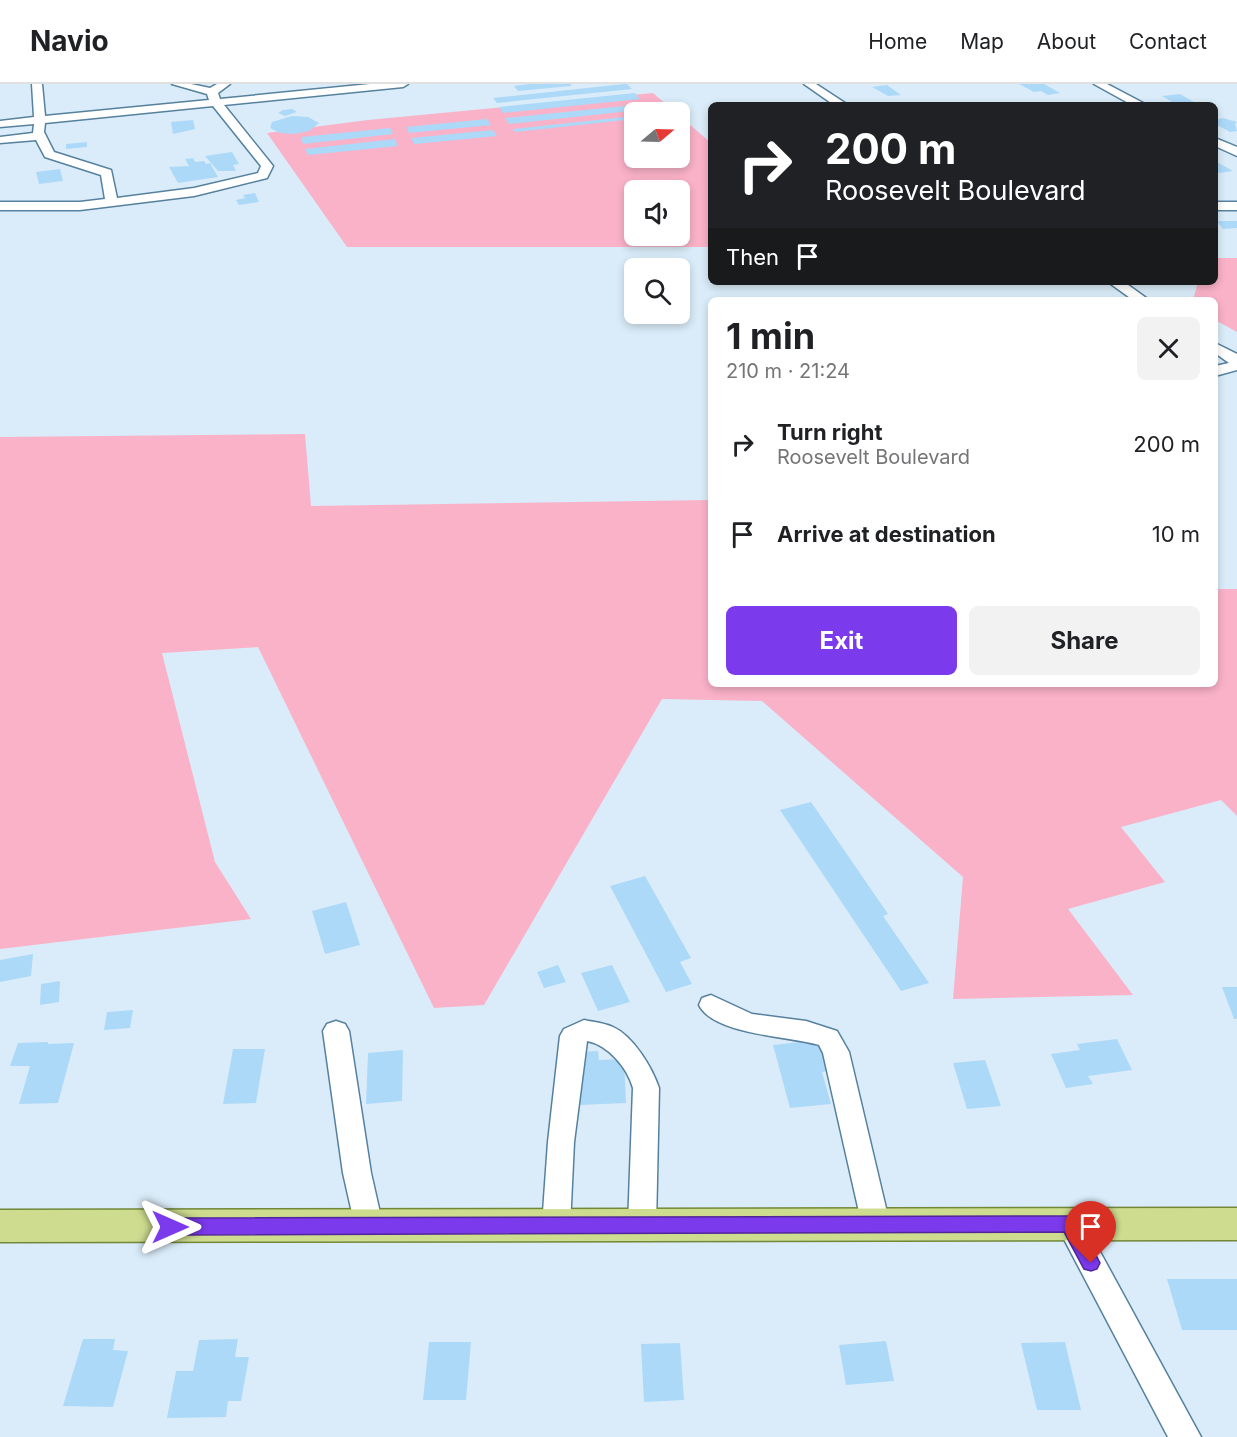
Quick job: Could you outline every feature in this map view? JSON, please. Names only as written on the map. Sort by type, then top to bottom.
[{"type":"main road","points":[[0,1226],[1237,1224]]},
{"type":"street","points":[[37,84],[39,136],[49,154],[107,173],[112,202]]},
{"type":"street","points":[[0,206],[80,206],[194,192],[263,174],[267,166],[214,97],[177,84]]},
{"type":"street","points":[[214,97],[225,84]]},
{"type":"street","points":[[0,124],[214,97],[403,84]]},
{"type":"street","points":[[809,84],[837,102]]},
{"type":"street","points":[[1099,84],[1135,102]]},
{"type":"street","points":[[18,122],[19,109]]},
{"type":"street","points":[[0,140],[39,136]]},
{"type":"street","points":[[1218,142],[1234,149]]},
{"type":"street","points":[[1218,206],[1237,206]]},
{"type":"street","points":[[1120,285],[1138,297]]},
{"type":"street","points":[[1218,349],[1237,363]]},
{"type":"street","points":[[1218,370],[1237,363]]},
{"type":"street","points":[[711,1005],[748,1023],[806,1031],[828,1038],[836,1052],[876,1225]]},
{"type":"street","points":[[556,1226],[561,1142],[573,1036],[584,1030],[606,1035],[634,1062],[646,1088],[642,1226]]},
{"type":"street","points":[[336,1031],[357,1173],[369,1226]]},
{"type":"street","points":[[1070,1224],[1185,1437]]},
{"type":"shaded area","points":[[653,93],[663,102],[624,102],[624,168],[690,168],[690,125],[708,140],[708,247],[347,247],[267,133],[368,120]]},
{"type":"shaded area","points":[[1218,258],[1237,258],[1237,332],[1218,322],[1218,297],[1194,297],[1197,285],[1218,285]]},
{"type":"shaded area","points":[[305,434],[311,506],[708,500],[708,687],[1218,687],[1218,589],[1237,589],[1237,816],[1221,800],[1121,827],[1165,882],[1068,909],[1133,995],[953,999],[963,877],[762,701],[662,699],[484,1005],[434,1008],[258,647],[162,653],[215,862],[251,919],[0,949],[0,437]]},
{"type":"building","points":[[571,84],[571,86],[518,91],[514,86]]},
{"type":"building","points":[[627,84],[632,89],[497,103],[493,98]]},
{"type":"building","points":[[1019,84],[1044,84],[1060,93],[1048,95],[1041,91],[1034,92]]},
{"type":"building","points":[[887,85],[901,95],[888,96],[872,87]]},
{"type":"building","points":[[635,93],[640,99],[503,113],[499,107]]},
{"type":"building","points":[[1180,94],[1194,102],[1172,102],[1162,96]]},
{"type":"building","points":[[624,106],[624,112],[509,124],[505,118]]},
{"type":"building","points":[[292,109],[297,112],[285,116],[278,113],[283,110]]},
{"type":"building","points":[[292,116],[308,117],[319,123],[309,131],[294,134],[280,133],[270,128],[272,122]]},
{"type":"building","points":[[624,117],[624,120],[515,132],[513,129]]},
{"type":"building","points":[[1223,118],[1237,122],[1235,124],[1237,131],[1230,132],[1218,126],[1218,119]]},
{"type":"building","points":[[487,119],[491,125],[409,133],[406,127]]},
{"type":"building","points":[[193,120],[195,129],[173,134],[171,122]]},
{"type":"building","points":[[390,128],[393,134],[303,144],[301,137]]},
{"type":"building","points":[[493,130],[497,136],[414,144],[411,138]]},
{"type":"building","points":[[395,139],[398,146],[308,155],[305,149]]},
{"type":"building","points":[[87,142],[87,147],[66,149],[66,144]]},
{"type":"building","points":[[232,152],[239,164],[233,165],[236,171],[218,171],[205,156]]},
{"type":"building","points":[[193,158],[195,162],[210,163],[218,177],[178,183],[169,167],[189,166],[185,159]]},
{"type":"building","points":[[1218,163],[1233,171],[1219,173]]},
{"type":"building","points":[[60,169],[63,181],[39,184],[36,172]]},
{"type":"building","points":[[255,193],[259,202],[239,205],[236,200],[245,198],[243,195]]},
{"type":"building","points":[[1218,221],[1237,221],[1237,228],[1223,229]]},
{"type":"building","points":[[811,802],[888,914],[883,916],[929,983],[901,991],[780,810]]},
{"type":"building","points":[[645,876],[691,958],[680,962],[692,984],[666,992],[610,886]]},
{"type":"building","points":[[346,902],[360,945],[325,954],[312,911]]},
{"type":"building","points":[[33,954],[31,976],[0,982],[0,960]]},
{"type":"building","points":[[558,965],[566,982],[544,988],[537,972]]},
{"type":"building","points":[[612,965],[630,1002],[598,1011],[581,973]]},
{"type":"building","points":[[60,981],[59,1002],[40,1005],[41,984]]},
{"type":"building","points":[[1222,987],[1237,987],[1237,1019],[1234,1019]]},
{"type":"building","points":[[133,1010],[130,1028],[104,1030],[107,1012]]},
{"type":"building","points":[[1117,1039],[1132,1070],[1088,1076],[1093,1084],[1066,1088],[1051,1054],[1080,1050],[1077,1044]]},
{"type":"building","points":[[818,1040],[828,1071],[822,1072],[831,1104],[790,1108],[773,1045]]},
{"type":"building","points":[[48,1042],[48,1044],[74,1043],[58,1103],[19,1104],[30,1066],[10,1066],[18,1043]]},
{"type":"building","points":[[233,1049],[265,1049],[256,1103],[223,1104]]},
{"type":"building","points":[[403,1050],[402,1101],[366,1104],[368,1053]]},
{"type":"building","points":[[598,1051],[599,1060],[624,1059],[626,1103],[580,1105],[580,1052]]},
{"type":"building","points":[[985,1060],[1001,1106],[967,1109],[953,1063]]},
{"type":"building","points":[[1167,1279],[1237,1279],[1237,1330],[1182,1330]]},
{"type":"building","points":[[83,1339],[115,1339],[113,1350],[128,1351],[113,1407],[63,1406]]},
{"type":"building","points":[[238,1339],[235,1357],[249,1357],[241,1401],[228,1401],[226,1417],[167,1418],[176,1371],[193,1371],[199,1340]]},
{"type":"building","points":[[886,1341],[894,1381],[846,1385],[839,1345]]},
{"type":"building","points":[[429,1342],[471,1342],[466,1400],[423,1400]]},
{"type":"building","points":[[1065,1342],[1081,1410],[1037,1410],[1021,1343]]},
{"type":"building","points":[[680,1343],[684,1400],[644,1402],[641,1344]]},
{"type":"route","points":[[170,1227],[1070,1224],[1091,1263]]}]
